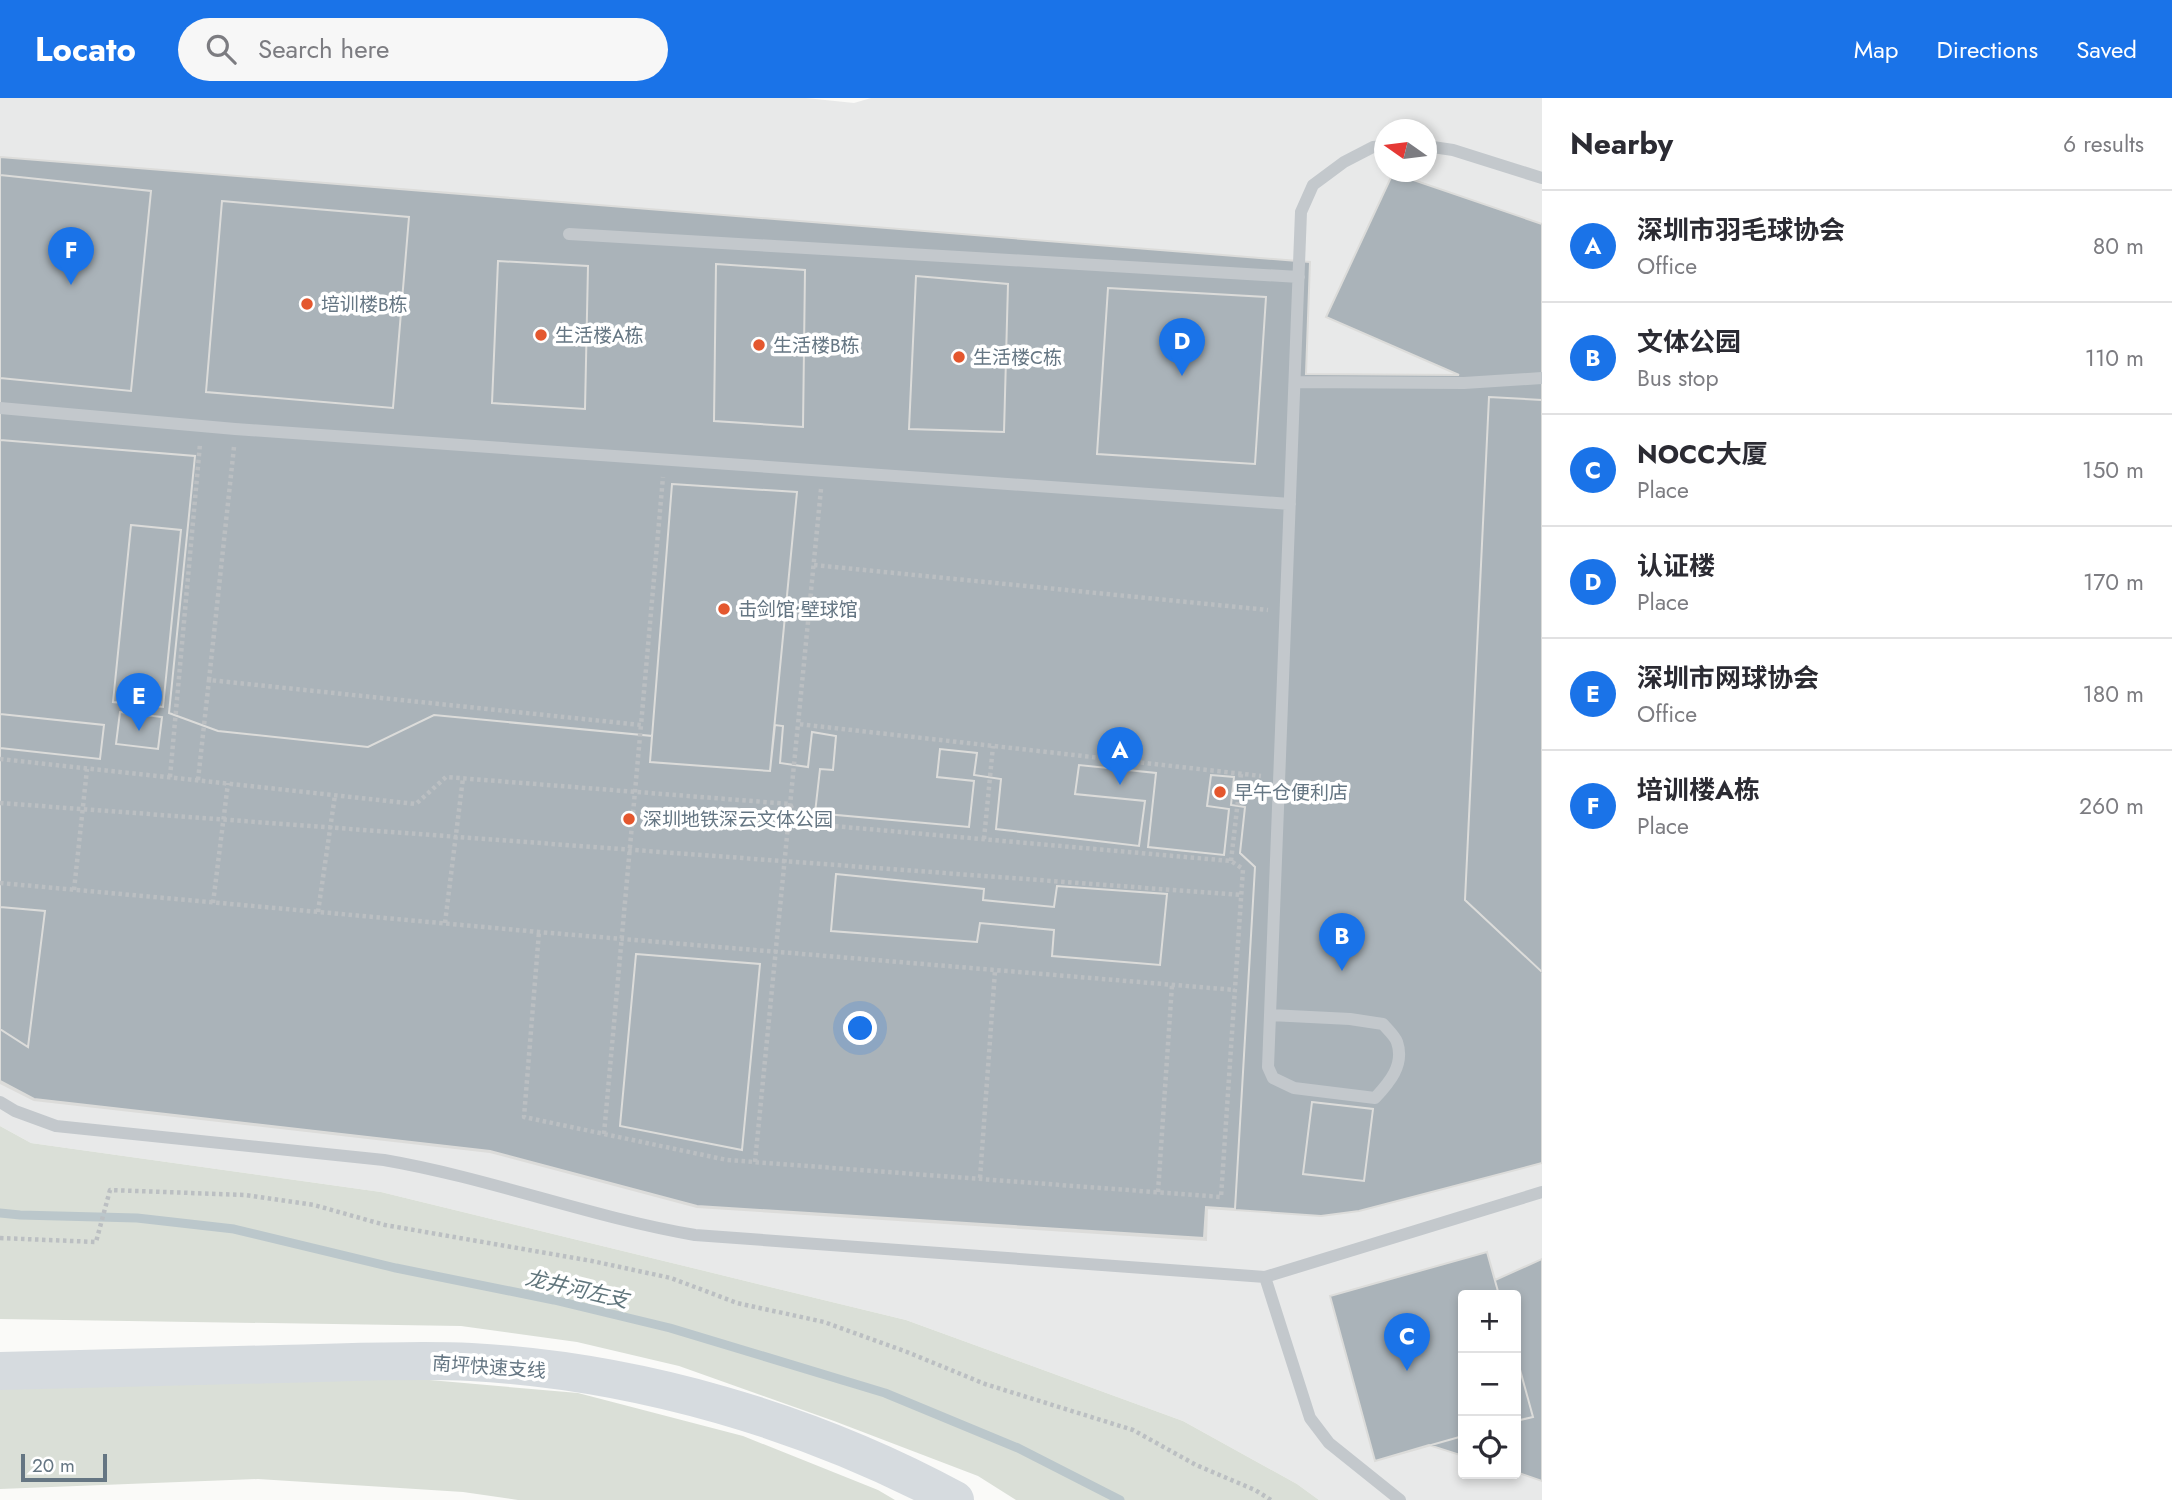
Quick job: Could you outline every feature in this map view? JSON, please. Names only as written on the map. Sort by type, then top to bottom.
[{"type":"highway","name":"南坪快速支线","points":[[0,1371],[351,1362],[471,1363],[584,1375],[689,1395],[799,1429],[916,1479],[955,1500]]},
{"type":"lane","points":[[1270,1015],[1350,1019],[1383,1024],[1397,1041],[1398,1060],[1394,1078],[1375,1098],[1294,1088],[1273,1078],[1268,1067],[1294,382],[1299,277],[1301,212],[1313,185],[1344,162],[1374,147]]},
{"type":"lane","points":[[1437,148],[1542,178]]},
{"type":"lane","points":[[569,234],[1299,277]]},
{"type":"lane","points":[[1294,382],[1464,383],[1542,378]]},
{"type":"lane","points":[[0,408],[235,429],[1290,504]]},
{"type":"lane","points":[[0,1102],[15,1111],[56,1126],[384,1160],[426,1167],[647,1227],[695,1235],[1265,1277],[1542,1192]]},
{"type":"lane","points":[[1265,1277],[1310,1418],[1329,1443],[1400,1500]]},
{"type":"path","points":[[170,777],[202,426]]},
{"type":"path","points":[[198,780],[235,429]]},
{"type":"path","points":[[604,1134],[665,459]]},
{"type":"path","points":[[755,1163],[822,471]]},
{"type":"path","points":[[814,565],[1286,611]]},
{"type":"path","points":[[209,680],[641,726]]},
{"type":"path","points":[[798,724],[1279,778]]},
{"type":"path","points":[[984,839],[993,746]]},
{"type":"path","points":[[0,759],[416,804],[446,777],[790,804]]},
{"type":"path","points":[[74,890],[87,768]]},
{"type":"path","points":[[1231,861],[1241,774]]},
{"type":"path","points":[[445,923],[463,778]]},
{"type":"path","points":[[213,903],[228,783]]},
{"type":"path","points":[[318,912],[335,795]]},
{"type":"path","points":[[0,803],[1241,895]]},
{"type":"path","points":[[538,932],[524,1116],[727,1160],[1221,1198],[1243,869],[1231,861],[799,822],[790,804]]},
{"type":"path","points":[[0,883],[538,932],[1235,990]]},
{"type":"path","points":[[980,1178],[995,971]]},
{"type":"path","points":[[1158,1192],[1172,985]]},
{"type":"path","points":[[0,1238],[96,1242],[110,1190],[245,1195],[314,1205],[385,1225],[592,1261],[671,1278],[737,1303],[824,1322],[985,1384],[1133,1430],[1196,1465],[1255,1490],[1271,1500]]},
{"type":"shaded area","points":[[0,98],[806,98],[854,103],[871,98],[1542,98],[1542,1500],[1319,1500],[1297,1484],[1183,1421],[906,1320],[381,1192],[31,1143],[0,1126]]},
{"type":"shaded area","points":[[0,1126],[31,1143],[381,1192],[906,1320],[1183,1421],[1297,1484],[1319,1500],[1016,1500],[978,1476],[679,1366],[577,1342],[461,1326],[0,1319]]},
{"type":"shaded area","points":[[418,1379],[578,1393],[743,1436],[878,1490],[895,1500],[518,1500],[463,1492],[258,1479],[0,1489],[0,1382]]},
{"type":"building","points":[[0,157],[1310,262],[1306,374],[1459,375],[1326,317],[1389,182],[1419,182],[1542,224],[1542,1163],[1359,1211],[1321,1216],[1207,1208],[1206,1240],[697,1207],[490,1152],[34,1100],[0,1083]]},
{"type":"building","points":[[0,175],[151,191],[131,391],[0,378]]},
{"type":"building","name":"培训楼B栋","points":[[222,201],[409,217],[393,408],[206,392]]},
{"type":"building","name":"生活楼A栋","points":[[498,261],[588,266],[585,409],[492,403]]},
{"type":"building","name":"生活楼B栋","points":[[716,264],[805,270],[803,427],[714,421]]},
{"type":"building","name":"生活楼C栋","points":[[916,276],[1008,284],[1004,432],[909,429]]},
{"type":"building","points":[[1108,288],[1266,297],[1255,464],[1097,454]]},
{"type":"building","points":[[1489,397],[1542,400],[1542,972],[1465,900]]},
{"type":"building","name":"深圳地铁深云文体公园","points":[[0,440],[195,456],[169,713],[218,731],[368,747],[434,715],[652,736],[650,762],[770,771],[775,725],[783,726],[780,763],[808,767],[812,732],[836,736],[833,770],[820,769],[815,813],[969,827],[974,781],[937,777],[940,749],[977,753],[974,775],[1001,779],[996,829],[1139,846],[1145,801],[1075,794],[1079,765],[1156,773],[1148,847],[1224,855],[1229,809],[1207,806],[1211,775],[1234,777],[1231,805],[1245,807],[1240,853],[1255,867],[1235,1209],[1206,1207],[1204,1238],[697,1206],[490,1151],[34,1099],[0,1081]]},
{"type":"building","name":"击剑馆•壁球馆","points":[[672,484],[797,492],[770,771],[650,762]]},
{"type":"building","points":[[131,525],[181,530],[163,707],[113,702]]},
{"type":"building","points":[[120,712],[162,717],[158,749],[116,744]]},
{"type":"building","points":[[0,714],[104,725],[100,759],[0,748]]},
{"type":"building","points":[[836,874],[984,889],[983,900],[1054,907],[1057,886],[1167,894],[1160,965],[1052,956],[1054,930],[980,923],[977,942],[831,931]]},
{"type":"building","points":[[0,907],[45,911],[28,1047],[0,1029]]},
{"type":"building","points":[[636,954],[760,964],[742,1150],[620,1126]]},
{"type":"building","points":[[1312,1102],[1373,1109],[1364,1181],[1303,1174]]},
{"type":"building","points":[[1487,1252],[1498,1290],[1458,1290],[1458,1437],[1375,1461],[1330,1296]]},
{"type":"building","points":[[1487,1252],[1495,1280],[1542,1259],[1542,1481],[1521,1474],[1521,1290],[1458,1290],[1458,1454],[1429,1445],[1375,1461],[1330,1296]]},
{"type":"building","points":[[1521,1373],[1533,1417],[1521,1420]]},
{"type":"waterway","name":"龙井河左支","points":[[0,1213],[137,1218],[234,1229],[396,1268],[554,1300],[670,1328],[885,1393],[1018,1448],[1120,1500]]},
{"type":"place","name":"培训楼A栋","points":[[71,285]]},
{"type":"place","name":"培训楼B栋","points":[[307,304]]},
{"type":"place","name":"生活楼A栋","points":[[541,335]]},
{"type":"place","name":"生活楼B栋","points":[[759,345]]},
{"type":"place","name":"生活楼C栋","points":[[959,357]]},
{"type":"place","name":"认证楼","points":[[1182,376]]},
{"type":"place","name":"击剑馆•壁球馆","points":[[724,609]]},
{"type":"place","name":"深圳市网球协会","points":[[139,731]]},
{"type":"place","name":"深圳市羽毛球协会","points":[[1120,785]]},
{"type":"place","name":"早午仓便利店","points":[[1220,792]]},
{"type":"place","name":"深圳地铁深云文体公园","points":[[629,819]]},
{"type":"place","name":"文体公园","points":[[1342,971]]},
{"type":"place","name":"NOCC大厦","points":[[1407,1371]]}]
